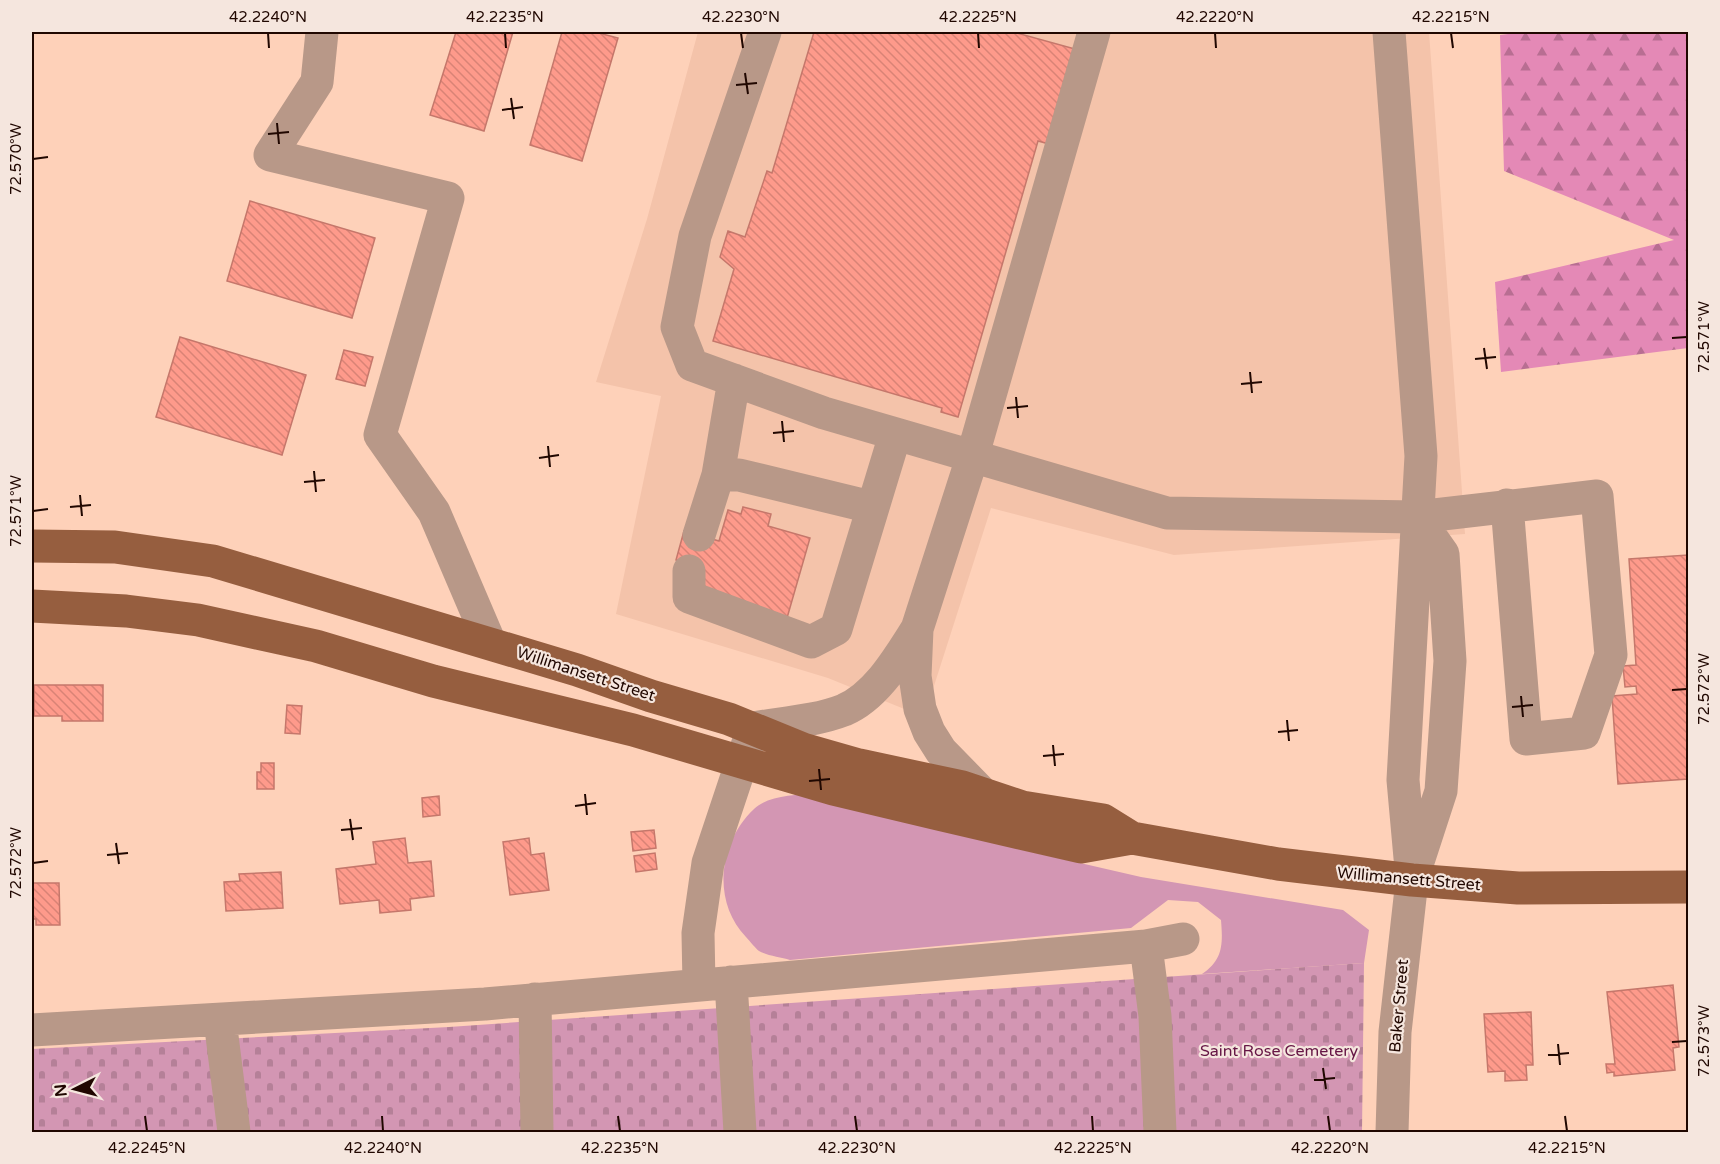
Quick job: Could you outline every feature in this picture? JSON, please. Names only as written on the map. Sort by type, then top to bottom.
[{"type":"main road","name":"Willimansett Street","points":[[32,546],[116,547],[213,561],[490,643],[753,728],[825,756],[982,794],[1022,807],[1103,820],[1132,838]]},
{"type":"main road","name":"Willimansett Street","points":[[32,606],[126,611],[198,620],[316,646],[433,681],[633,730],[833,789],[1082,847],[1132,838],[1278,864],[1412,880],[1529,888],[1689,887]]},
{"type":"street","points":[[322,32],[316,82],[270,155],[448,198],[380,435],[434,512],[490,643]]},
{"type":"street","points":[[765,32],[695,236],[677,327],[692,365],[824,413],[1167,513],[1417,516],[1507,505],[1598,496],[1611,655],[1584,733],[1526,739],[1507,505]]},
{"type":"street","points":[[740,1132],[715,984],[698,933],[708,863],[753,728],[845,709],[870,690],[892,666],[917,628],[972,458],[1094,32]]},
{"type":"street","name":"Baker Street","points":[[1389,32],[1421,456],[1403,780],[1412,880],[1395,1032],[1392,1132]]},
{"type":"street","points":[[699,535],[718,475],[734,380]]},
{"type":"street","points":[[689,571],[689,597],[811,642],[836,629],[871,507],[895,435]]},
{"type":"street","points":[[718,475],[739,475],[871,507]]},
{"type":"street","points":[[917,628],[915,676],[920,709],[929,732],[941,751],[982,794]]},
{"type":"street","points":[[32,1030],[535,999],[1146,946],[1183,939]]},
{"type":"street","points":[[1146,946],[1155,1016],[1160,1132]]},
{"type":"street","points":[[535,999],[537,1132]]},
{"type":"street","points":[[220,1020],[234,1132]]},
{"type":"shaded area","points":[[698,32],[1429,32],[1465,534],[1174,555],[991,508],[924,717],[828,678],[616,614],[661,396],[596,382],[647,219]]},
{"type":"green space","points":[[1524,32],[1688,32],[1688,348],[1501,372],[1495,282],[1674,240],[1504,171],[1500,35]]},
{"type":"green space","points":[[815,794],[946,832],[1141,877],[1343,910],[1369,930],[1364,963],[1202,974],[1218,957],[1222,937],[1221,920],[1198,902],[1168,900],[1131,928],[790,960],[766,954],[759,951],[746,937],[735,923],[728,907],[724,890],[727,855],[742,823],[760,804],[783,797]]},
{"type":"green space","name":"Saint Rose Cemetery","points":[[1364,963],[1362,1132],[32,1132],[32,1049],[449,1027]]},
{"type":"building","points":[[456,32],[513,32],[484,131],[430,115]]},
{"type":"building","points":[[562,32],[595,32],[618,38],[582,161],[530,145]]},
{"type":"building","points":[[814,32],[1013,32],[1075,49],[1049,144],[1038,141],[958,417],[941,412],[942,408],[713,341],[734,269],[720,257],[728,231],[745,237],[767,171],[772,173]]},
{"type":"building","points":[[250,201],[375,238],[352,318],[227,281]]},
{"type":"building","points":[[180,337],[306,375],[282,455],[156,417]]},
{"type":"building","points":[[344,350],[373,357],[365,386],[336,379]]},
{"type":"building","points":[[743,507],[771,514],[768,526],[810,538],[787,618],[707,588],[676,560],[684,531],[719,541],[728,510],[741,514]]},
{"type":"building","points":[[1688,555],[1688,779],[1618,784],[1612,696],[1637,694],[1636,686],[1625,687],[1623,666],[1636,665],[1629,559]]},
{"type":"building","points":[[34,685],[103,685],[103,721],[62,721],[62,716],[34,716]]},
{"type":"building","points":[[287,705],[302,706],[300,734],[285,733]]},
{"type":"building","points":[[261,763],[274,763],[274,789],[257,789],[257,772],[261,772]]},
{"type":"building","points":[[439,796],[440,815],[423,817],[422,798]]},
{"type":"building","points":[[654,830],[656,848],[633,851],[631,832]]},
{"type":"building","points":[[405,838],[408,863],[431,861],[434,896],[410,899],[411,910],[380,913],[379,900],[340,904],[336,869],[376,864],[373,842]]},
{"type":"building","points":[[529,838],[531,855],[544,853],[549,890],[510,895],[503,842]]},
{"type":"building","points":[[655,853],[657,869],[636,872],[634,856]]},
{"type":"building","points":[[281,872],[283,908],[226,911],[224,882],[240,881],[239,874]]},
{"type":"building","points":[[32,883],[59,883],[60,925],[36,925],[36,919],[32,919]]},
{"type":"building","points":[[1673,985],[1679,1047],[1673,1048],[1675,1070],[1614,1076],[1614,1072],[1607,1073],[1606,1064],[1615,1064],[1607,992]]},
{"type":"building","points":[[1531,1012],[1533,1065],[1526,1065],[1527,1080],[1505,1081],[1505,1071],[1488,1072],[1484,1014]]}]
